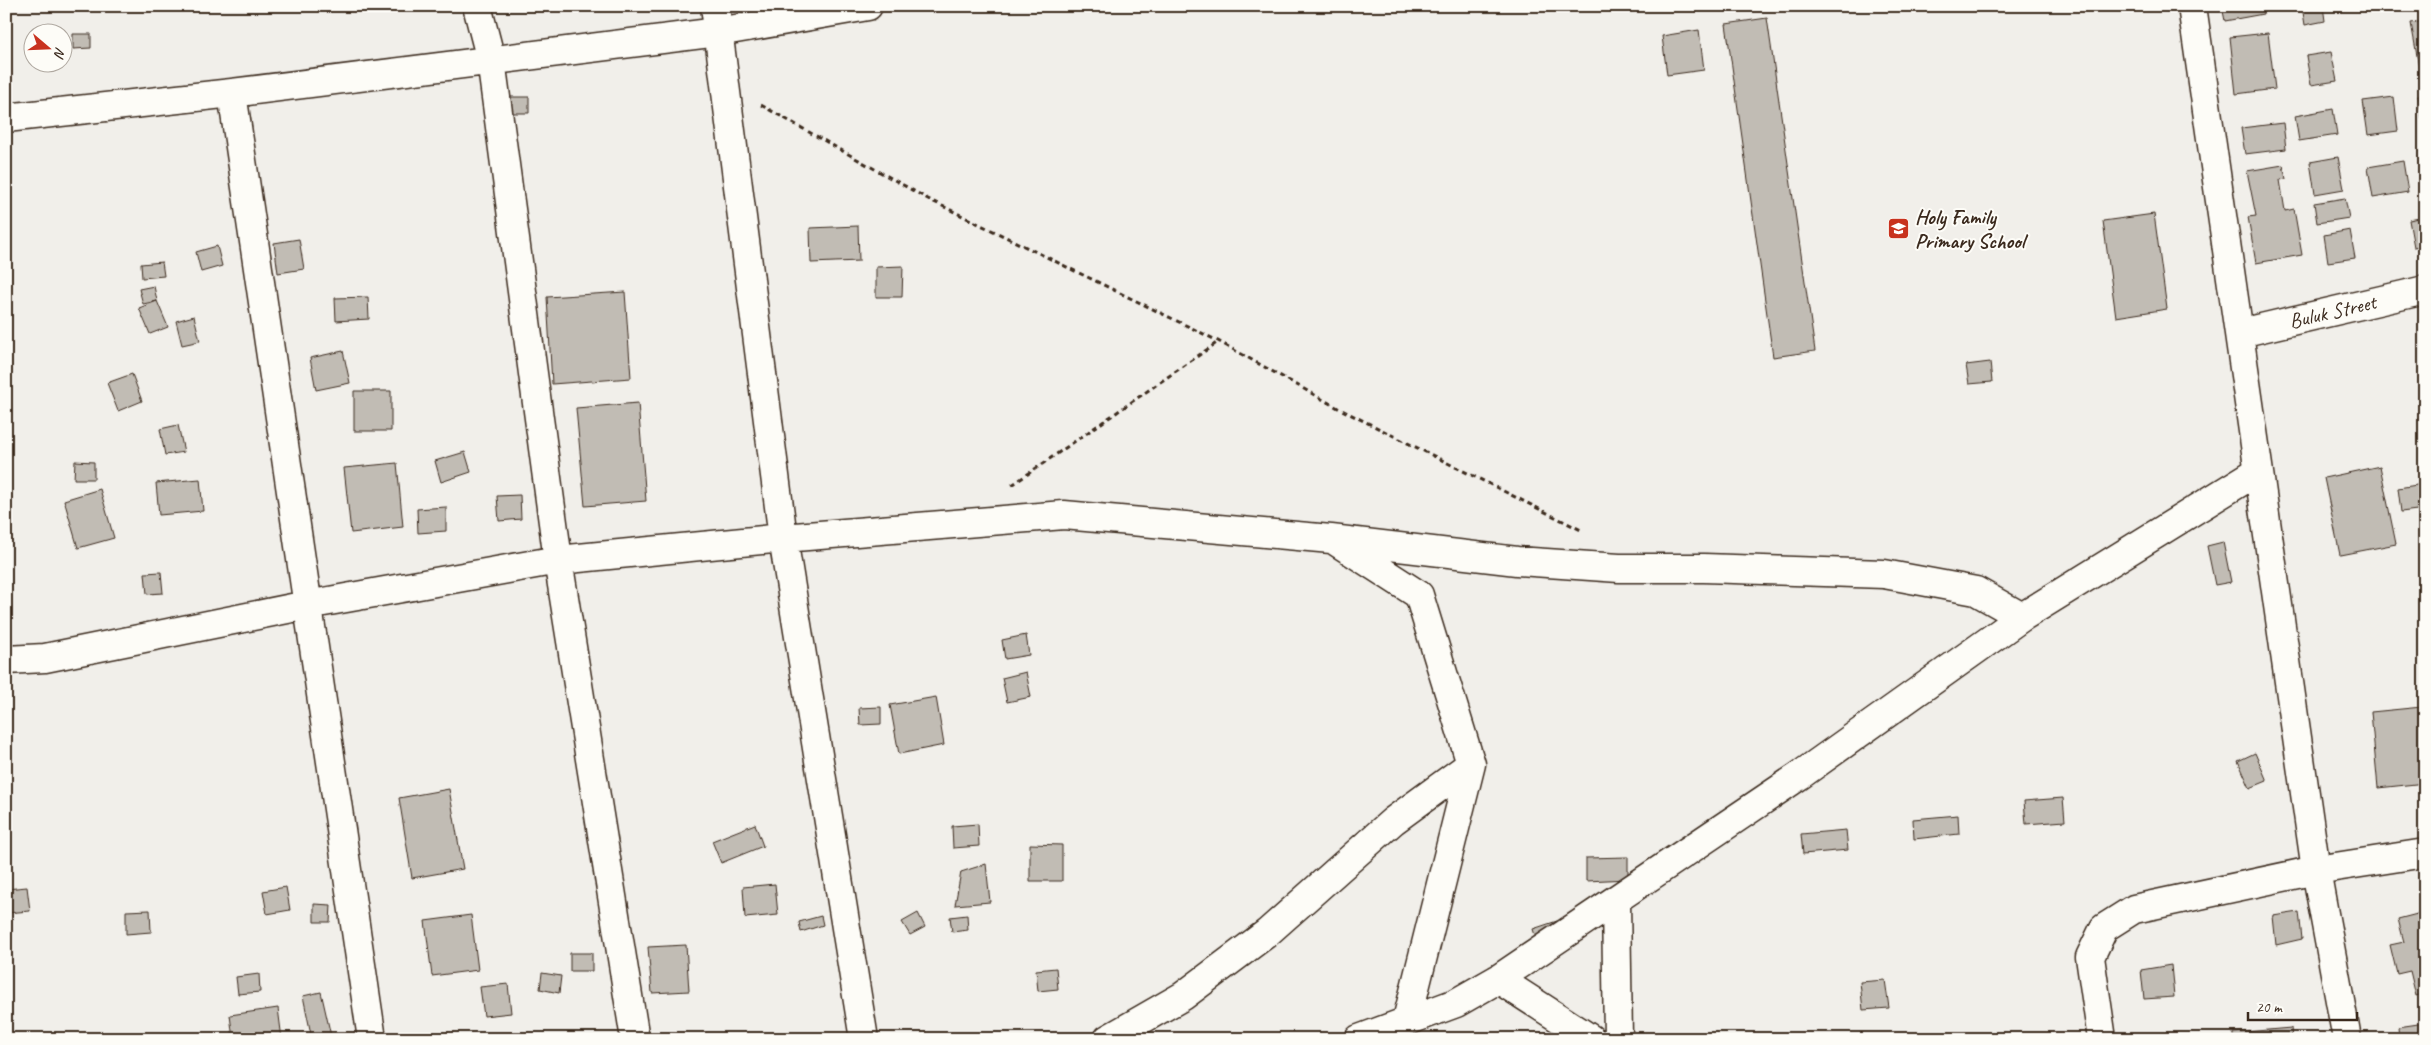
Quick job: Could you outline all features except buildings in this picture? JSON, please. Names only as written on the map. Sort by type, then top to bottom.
[{"type":"street","points":[[477,6],[491,60],[558,560],[635,1039]]},
{"type":"street","points":[[6,118],[232,93],[491,60],[717,19],[868,6]]},
{"type":"street","points":[[2192,6],[2316,870],[2347,1039]]},
{"type":"street","points":[[717,19],[783,538],[864,1039]]},
{"type":"street","points":[[232,93],[372,1039]]},
{"type":"street","name":"Buluk Street","points":[[2240,333],[2425,290]]},
{"type":"street","points":[[1359,1039],[1456,1002],[1498,979],[1799,776],[2022,617],[2258,471]]},
{"type":"street","points":[[6,660],[45,658],[307,605],[558,560],[783,538],[1064,515],[1332,539],[1517,560],[1620,568],[1659,570],[1704,568],[1884,574],[1976,591],[2022,617]]},
{"type":"street","points":[[1332,539],[1419,595],[1471,764],[1407,1020]]},
{"type":"street","points":[[1108,1039],[1183,996],[1267,933],[1393,821],[1471,764]]},
{"type":"street","points":[[2102,1039],[2090,956],[2104,928],[2134,909],[2316,870],[2425,853]]},
{"type":"street","points":[[1616,901],[1618,1039]]},
{"type":"street","points":[[1498,979],[1591,1039]]},
{"type":"path","points":[[725,85],[928,199],[1218,341],[1338,408],[1589,534]]},
{"type":"path","points":[[1006,490],[1218,341]]},
{"type":"place","name":"Holy Family Primary School","points":[[1899,229]]}]
